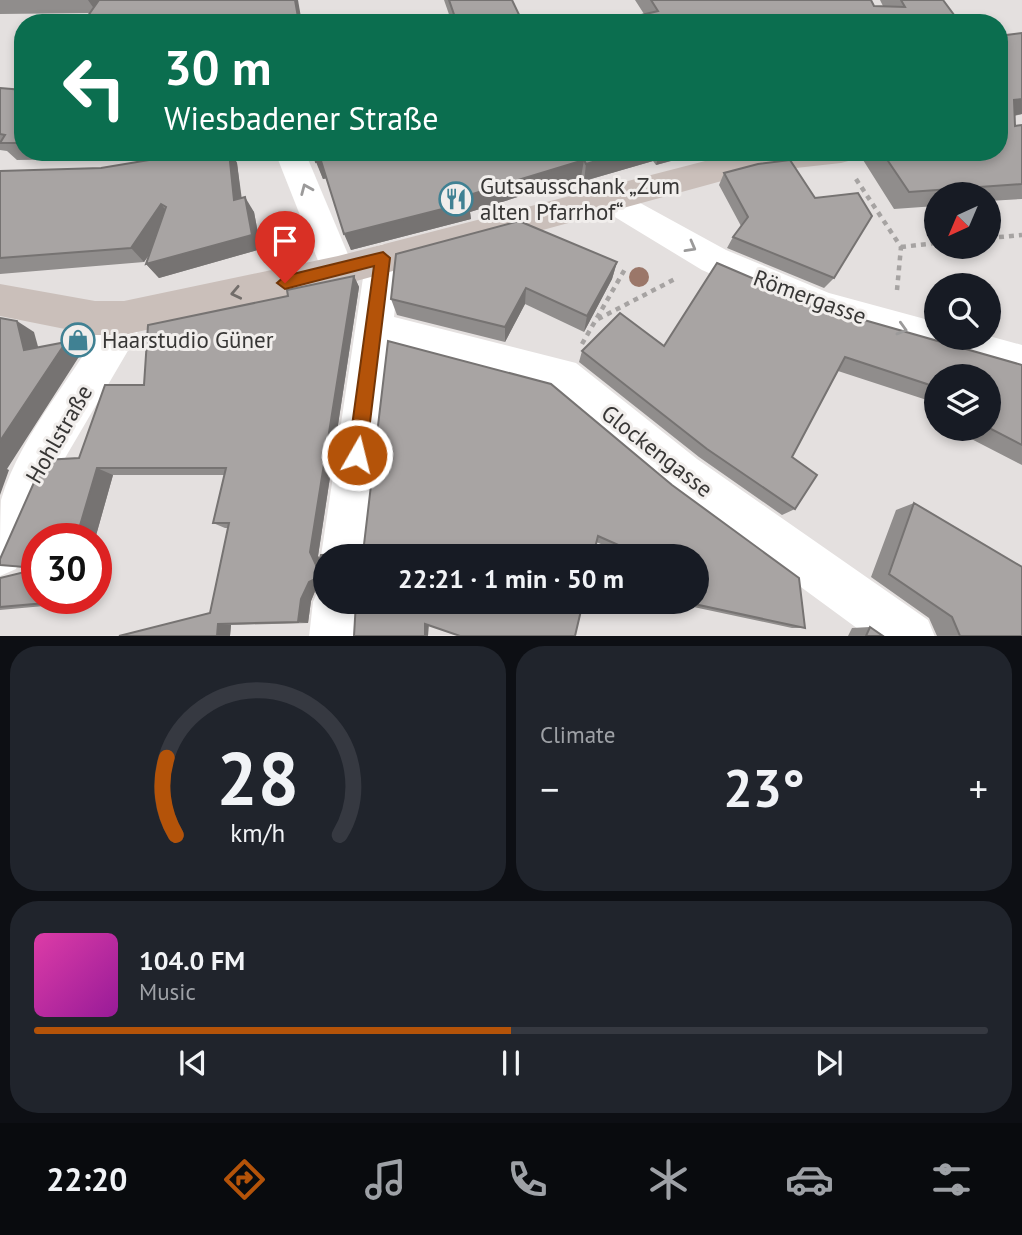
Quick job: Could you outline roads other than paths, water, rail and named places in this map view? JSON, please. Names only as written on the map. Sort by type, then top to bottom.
[{"type":"street","points":[[294,161],[338,271]]},
{"type":"street","points":[[0,300],[95,318],[124,318],[338,271],[751,161]]},
{"type":"street","name":"Römergasse","points":[[611,199],[654,228],[714,260],[824,307],[1022,362]]},
{"type":"street","points":[[346,544],[383,258]]},
{"type":"street","name":"Hohlstraße","points":[[0,553],[43,455],[117,337],[124,318]]},
{"type":"street","name":"Glockengasse","points":[[374,328],[562,376],[682,474],[911,636]]},
{"type":"street","points":[[333,636],[336,614]]},
{"type":"place","name":"Gutsausschank „Zum alten Pfarrhof“","points":[[456,199]]},
{"type":"place","name":"Haarstudio Güner","points":[[78,340]]}]
